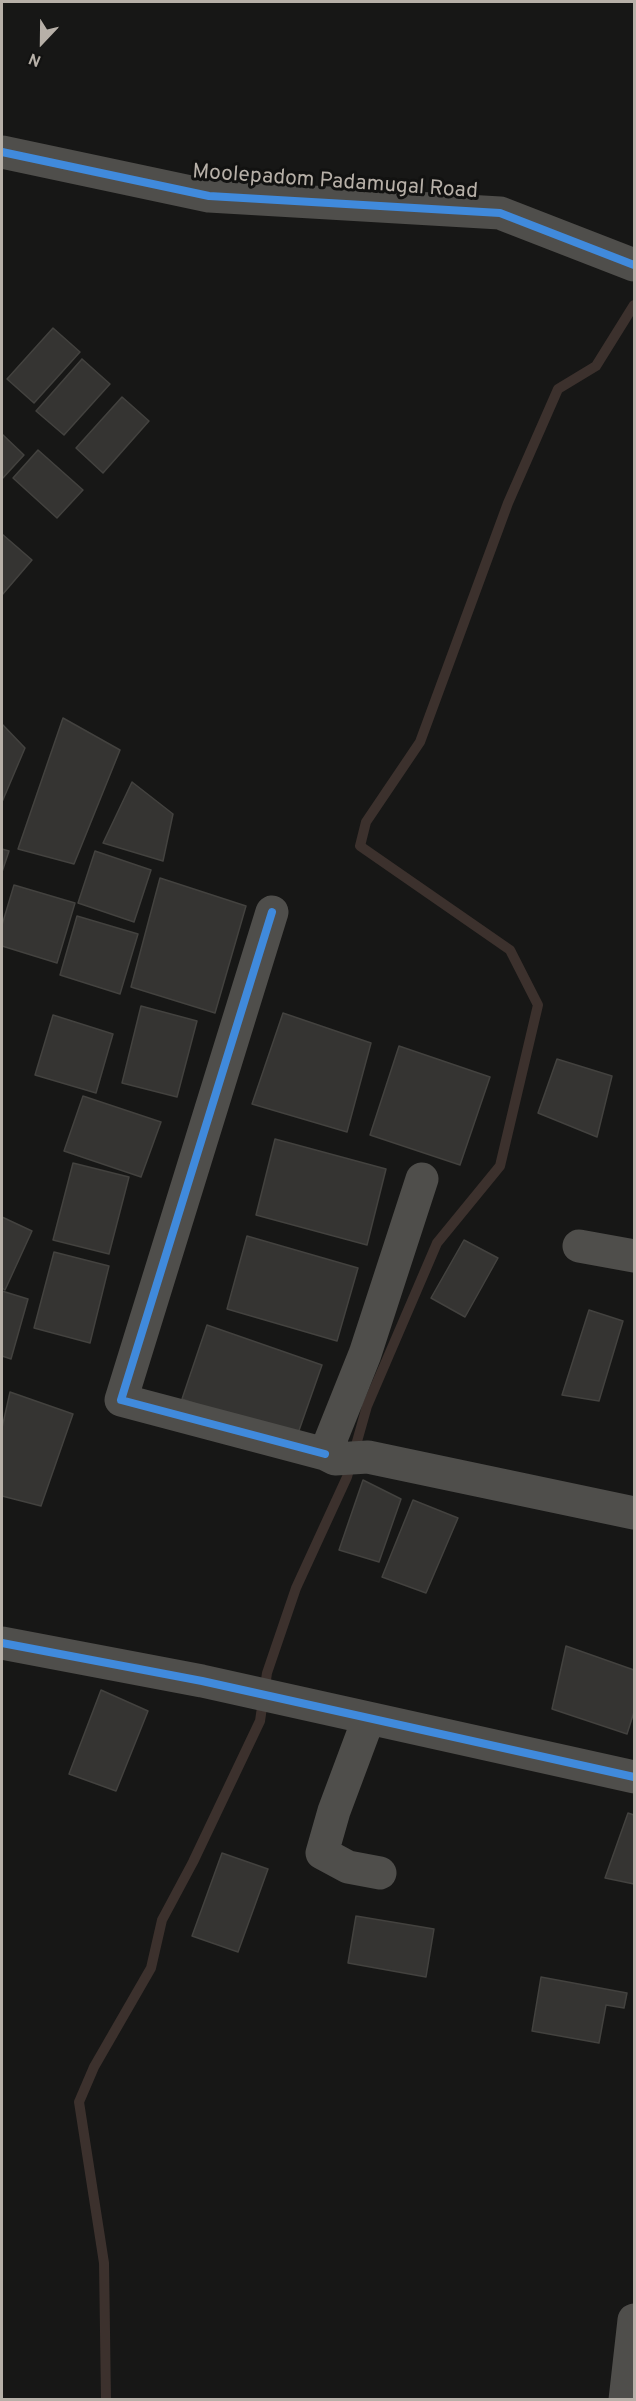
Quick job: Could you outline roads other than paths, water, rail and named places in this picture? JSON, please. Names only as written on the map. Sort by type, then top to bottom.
[{"type":"street","name":"Moolepadom Padamugal Road","points":[[2,152],[209,196],[500,213],[630,264]]},
{"type":"street","points":[[272,912],[121,1400],[330,1456],[368,1457],[634,1513]]},
{"type":"street","points":[[330,1456],[422,1179]]},
{"type":"street","points":[[579,1246],[634,1256]]},
{"type":"street","points":[[2,1643],[202,1681],[368,1720],[634,1777]]},
{"type":"street","points":[[368,1720],[334,1811],[322,1853],[348,1867],[380,1873]]},
{"type":"street","points":[[625,2400],[634,2320]]},
{"type":"waterway","points":[[106,2400],[104,2263],[79,2102],[94,2067],[151,1968],[162,1920],[193,1862],[260,1721],[267,1673],[296,1588],[347,1477],[367,1406],[437,1243],[500,1166],[538,1005],[510,950],[360,846],[366,822],[420,742],[508,503],[558,389],[596,366],[634,305]]}]
